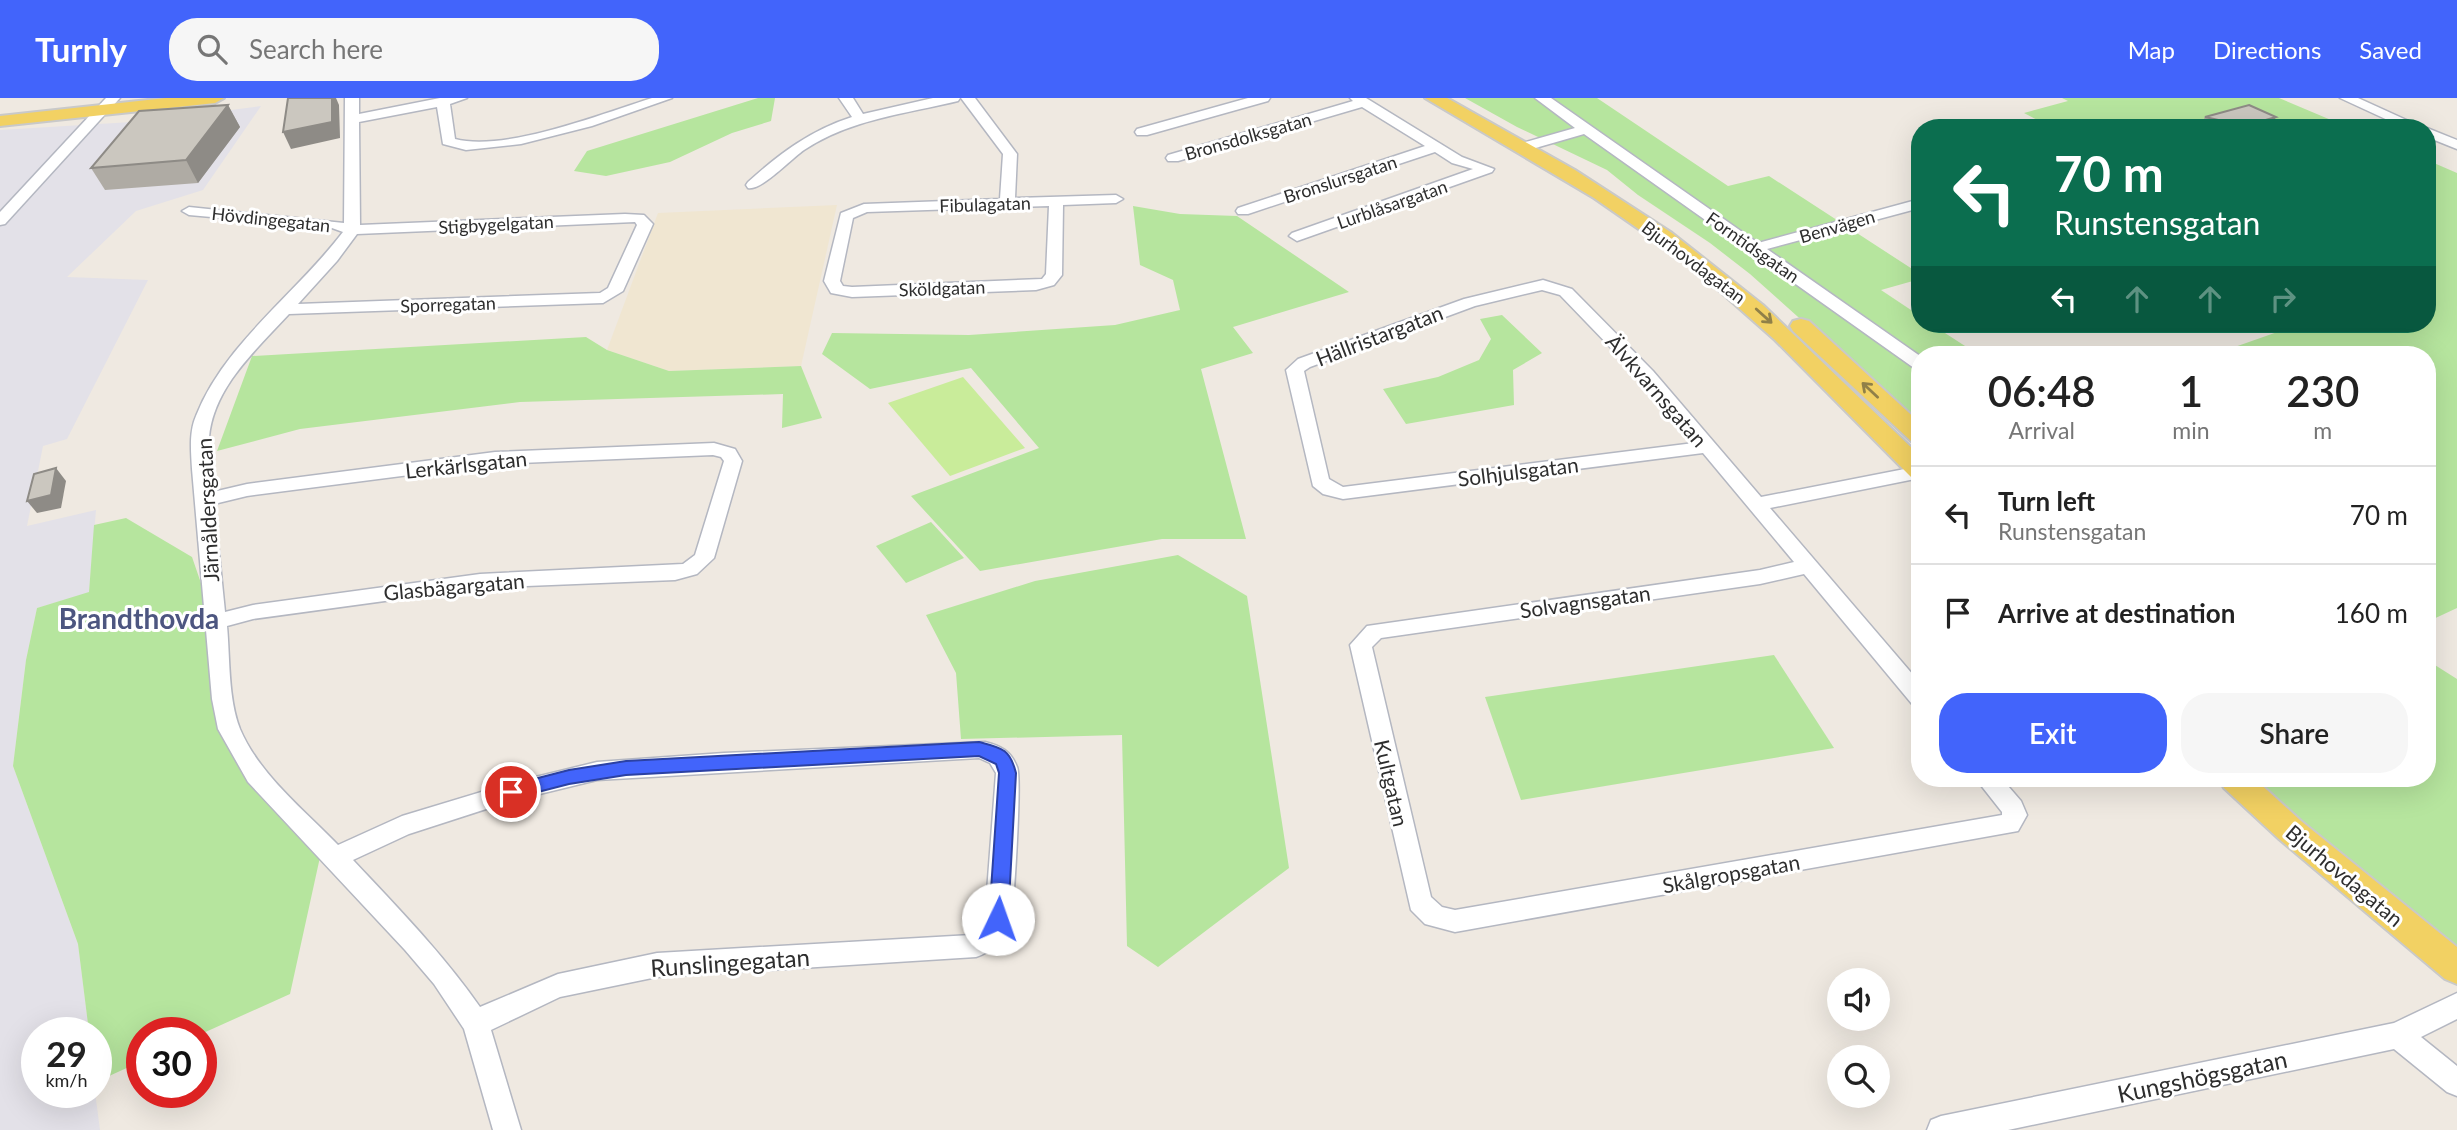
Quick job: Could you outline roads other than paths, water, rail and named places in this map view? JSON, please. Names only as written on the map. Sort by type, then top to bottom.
[{"type":"main road","points":[[0,121],[215,98]]},
{"type":"main road","name":"Bjurhovdagatan","points":[[1434,98],[1648,207],[1772,299],[1911,428]]},
{"type":"main road","name":"Bjurhovdagatan","points":[[1456,98],[1695,259],[1740,295],[1794,344],[1911,463]]},
{"type":"main road","name":"Bjurhovdagatan","points":[[2244,787],[2290,830],[2457,968]]},
{"type":"street","points":[[0,220],[113,98]]},
{"type":"street","points":[[352,98],[352,230]]},
{"type":"street","points":[[354,118],[460,98]]},
{"type":"street","points":[[443,103],[448,141],[462,145],[523,141],[664,98]]},
{"type":"street","points":[[846,98],[859,118]]},
{"type":"street","points":[[753,185],[776,162],[798,146],[859,118],[953,98]]},
{"type":"street","points":[[968,98],[1010,154],[1007,203]]},
{"type":"street","points":[[1142,132],[1263,98]]},
{"type":"street","name":"Forntidsgatan","points":[[1542,98],[1911,358]]},
{"type":"street","points":[[2347,98],[2396,119]]},
{"type":"street","points":[[1360,100],[1437,147]]},
{"type":"street","name":"Bronsdolksgatan","points":[[1173,158],[1360,100]]},
{"type":"street","points":[[1529,146],[1586,129]]},
{"type":"street","points":[[2436,136],[2457,145]]},
{"type":"street","name":"Lurblåsargatan","points":[[1297,236],[1487,169],[1457,160],[1437,147]]},
{"type":"street","name":"Bronslursgatan","points":[[1243,211],[1437,147]]},
{"type":"street","name":"Fibulagatan","points":[[839,290],[832,281],[846,216],[864,208],[1116,199]]},
{"type":"street","name":"Sköldgatan","points":[[839,290],[1045,283],[1054,275],[1056,202]]},
{"type":"street","name":"Benvägen","points":[[1755,248],[1911,205]]},
{"type":"street","name":"Hövdingegatan","points":[[189,211],[334,224],[352,230]]},
{"type":"street","name":"Stigbygelgatan","points":[[352,230],[640,219],[645,224],[615,291],[610,294]]},
{"type":"street","name":"Järnåldersgatan","points":[[352,230],[331,258],[228,370],[204,417],[200,438],[214,622],[229,729],[256,775],[336,857],[429,959],[476,1024],[507,1130]]},
{"type":"street","name":"Älvkvarnsgatan","points":[[1549,286],[1566,292],[1647,375],[1911,687]]},
{"type":"street","name":"Hällristargatan","points":[[1330,490],[1320,482],[1295,370],[1298,366],[1447,309],[1549,286]]},
{"type":"street","name":"Sporregatan","points":[[285,309],[590,299],[610,294]]},
{"type":"street","name":"Solhjulsgatan","points":[[1330,490],[1343,493],[1706,447]]},
{"type":"street","name":"Lerkärlsgatan","points":[[205,500],[247,490],[495,458],[714,449],[729,454],[733,461],[704,558],[695,565]]},
{"type":"street","points":[[1757,504],[1911,474]]},
{"type":"street","name":"Glasbägargatan","points":[[214,622],[253,612],[480,581],[675,573],[695,565]]},
{"type":"street","name":"Solvagnsgatan","points":[[1366,640],[1375,631],[1746,579],[1808,566]]},
{"type":"street","name":"Kultgatan","points":[[1366,640],[1361,645],[1420,902],[1434,916],[1441,918]]},
{"type":"street","name":"Runslingegatan","points":[[336,857],[402,826],[438,814],[511,792],[597,771],[979,749],[995,753],[1005,762],[1007,773],[998,919],[976,946],[657,965],[558,986],[501,1010],[476,1024]]},
{"type":"street","name":"Skålgropsgatan","points":[[1441,918],[1455,921],[2009,824],[2015,814],[2013,808],[1995,787]]},
{"type":"street","name":"Kungshögsgatan","points":[[1941,1130],[2398,1035],[2457,1004]]},
{"type":"street","points":[[2398,1035],[2457,1083]]},
{"type":"district","name":"Brandthovda","points":[[139,618]]}]
